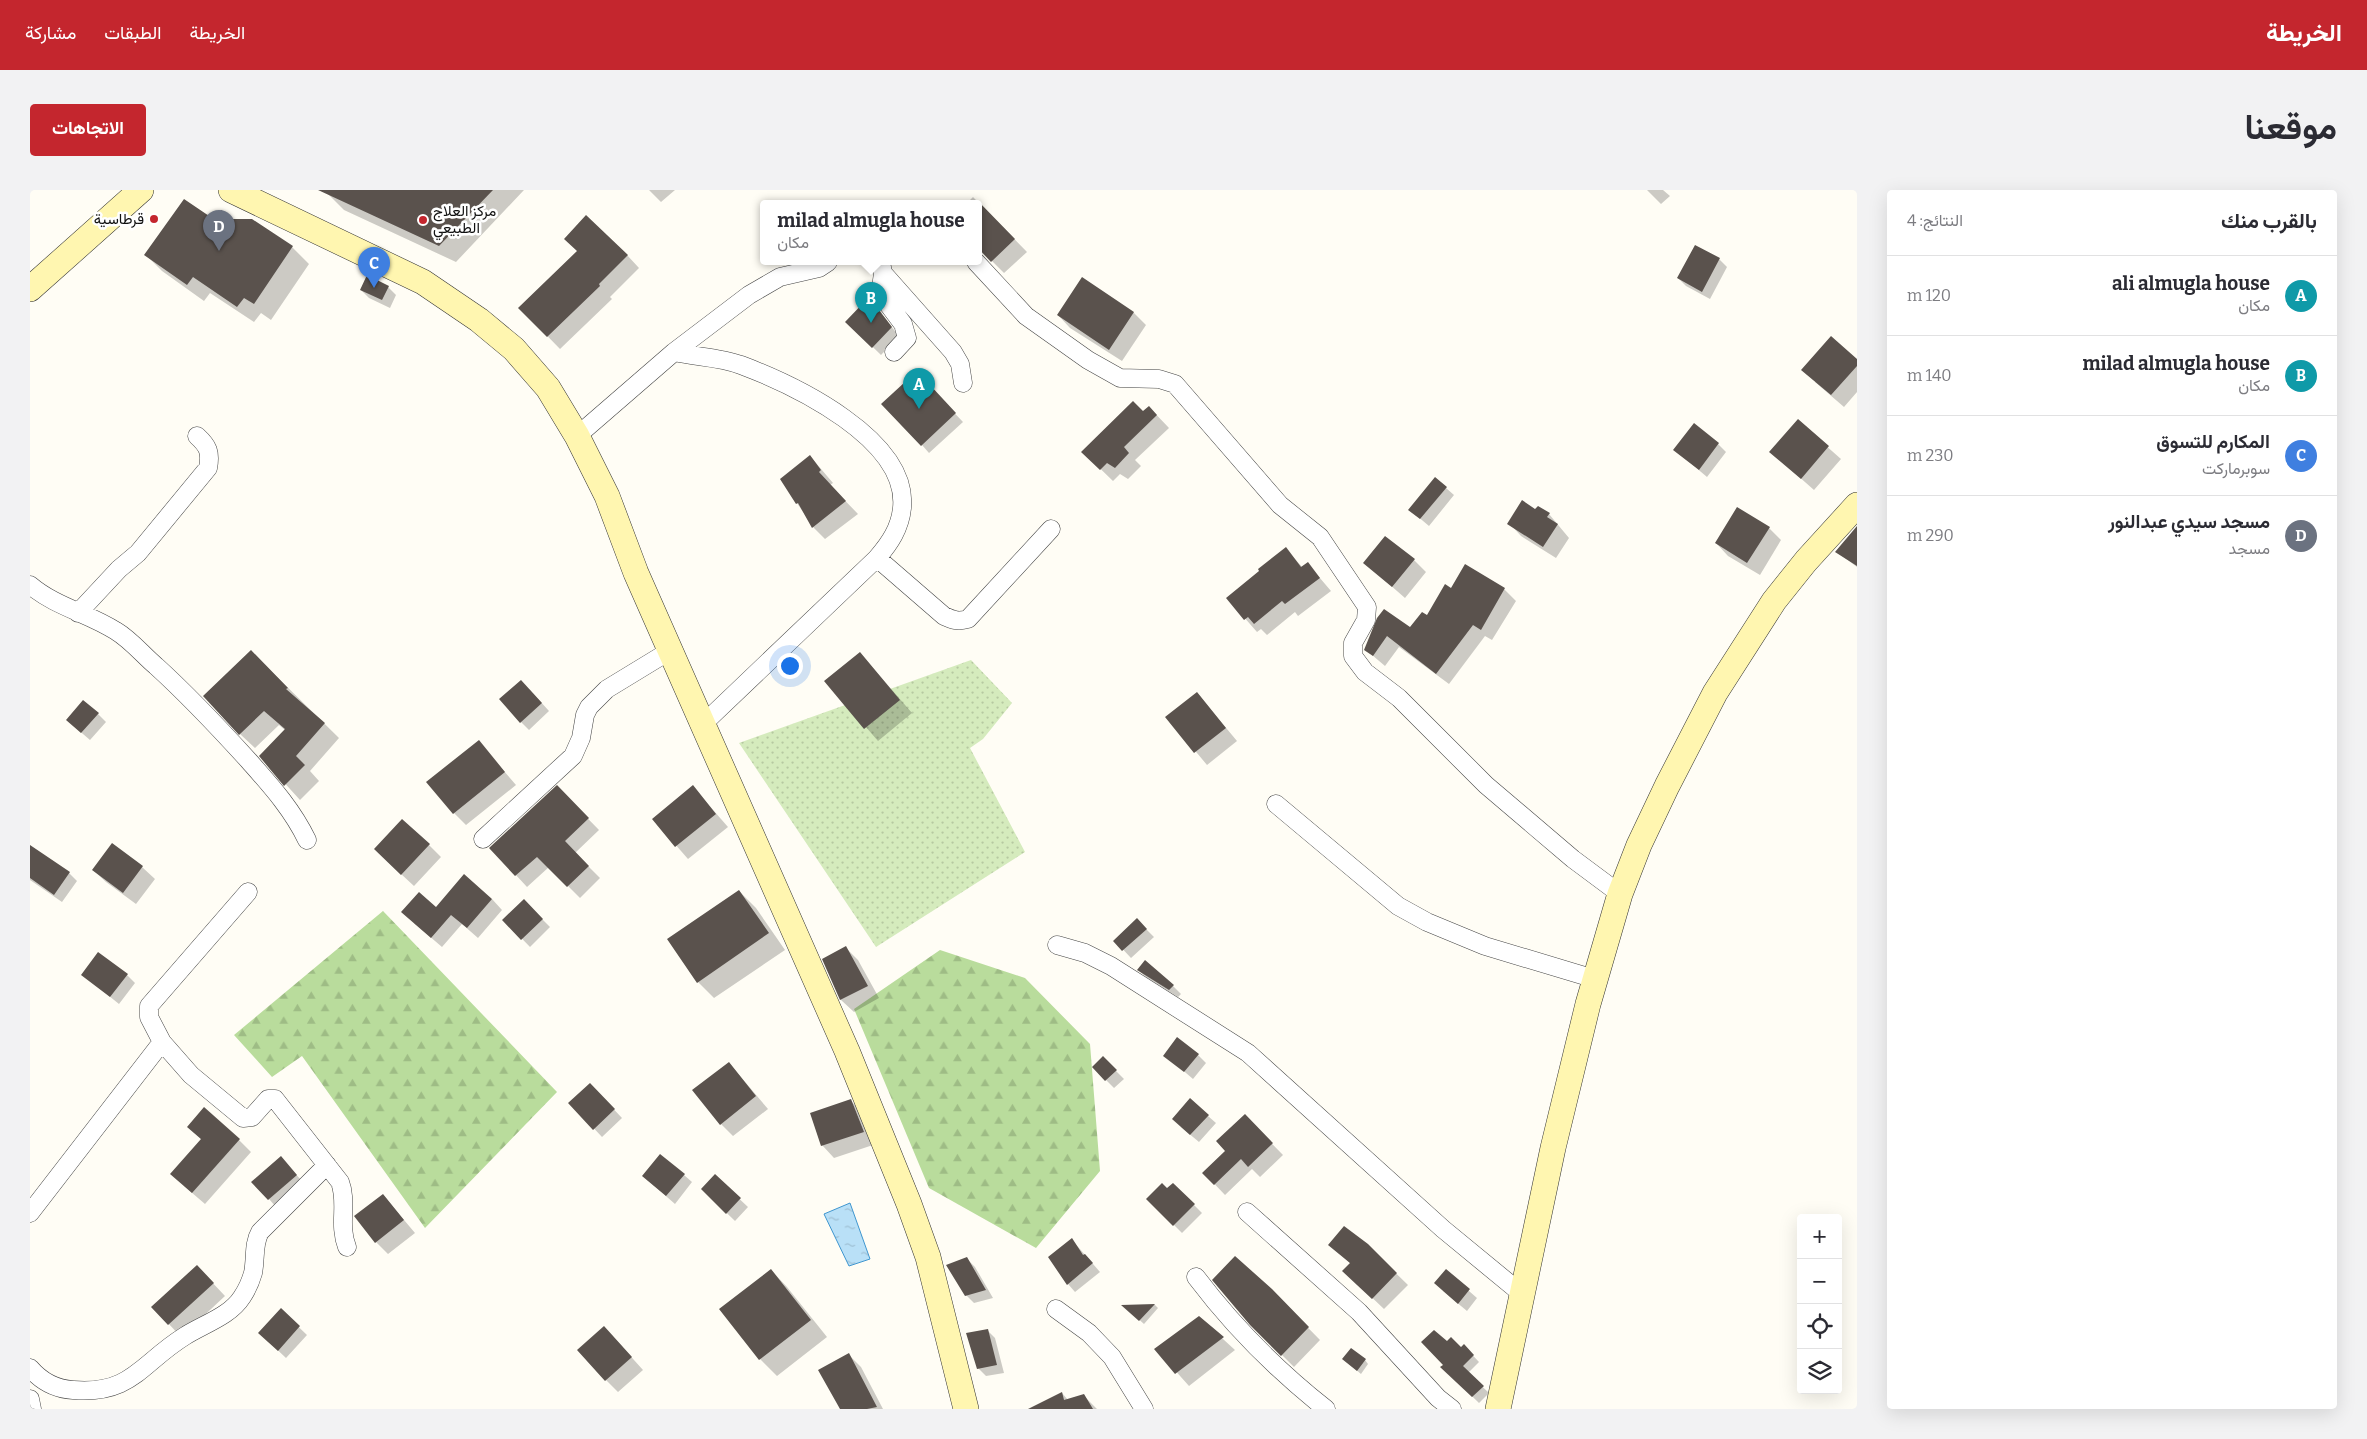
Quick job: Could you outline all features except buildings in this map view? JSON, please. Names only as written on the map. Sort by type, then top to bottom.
[{"type":"street","points":[[109,216],[118,190]]},
{"type":"street","points":[[30,289],[109,216],[141,190]]},
{"type":"street","points":[[231,190],[423,282],[479,320],[514,349],[548,388],[577,436],[607,496],[636,573],[847,1051],[909,1204],[928,1257],[966,1409]]},
{"type":"street","points":[[577,436],[674,352],[748,295],[780,276],[819,268],[824,265]]},
{"type":"street","points":[[979,265],[1026,316],[1088,360],[1120,378],[1159,379],[1175,384],[1280,505],[1320,537],[1367,607],[1366,620],[1353,643],[1353,656],[1365,672],[1399,698],[1486,785],[1573,859],[1620,894]]},
{"type":"street","points":[[882,267],[881,288],[888,304],[903,324],[907,338],[894,352]]},
{"type":"street","points":[[882,267],[948,346],[960,364],[963,383]]},
{"type":"street","points":[[674,352],[740,364],[821,401],[850,420],[872,442],[892,468],[902,491],[900,521],[892,539],[877,558],[780,653],[703,724]]},
{"type":"street","points":[[78,613],[118,569],[138,553],[208,468],[210,458],[208,446],[197,436]]},
{"type":"street","points":[[1498,1409],[1564,1104],[1620,894],[1639,845],[1716,693],[1774,601],[1857,505]]},
{"type":"street","points":[[877,558],[944,616],[962,621],[974,612],[1051,528]]},
{"type":"street","points":[[30,585],[41,595],[117,632],[210,716],[282,799],[296,817],[307,840]]},
{"type":"street","points":[[483,839],[573,756],[582,738],[585,715],[598,697],[607,689],[671,650]]},
{"type":"street","points":[[1276,804],[1398,906],[1427,922],[1485,946],[1596,979]]},
{"type":"street","points":[[248,892],[149,1006],[149,1018],[162,1042],[190,1075],[243,1118],[252,1117],[268,1098],[275,1098],[327,1165],[342,1188],[342,1229],[347,1246]]},
{"type":"street","points":[[1057,945],[1084,953],[1111,966],[1248,1053],[1443,1229],[1522,1294]]},
{"type":"street","points":[[30,1214],[162,1042]]},
{"type":"street","points":[[30,1368],[36,1376],[48,1383],[62,1389],[72,1390],[103,1391],[135,1377],[159,1354],[184,1336],[232,1309],[242,1297],[253,1274],[256,1241],[260,1232],[327,1165]]},
{"type":"street","points":[[1246,1212],[1359,1312],[1438,1398],[1452,1409]]},
{"type":"street","points":[[1196,1277],[1243,1333],[1305,1392],[1326,1409]]},
{"type":"street","points":[[1056,1309],[1089,1333],[1112,1357],[1144,1409]]},
{"type":"street","points":[[30,1399],[32,1409]]},
{"type":"green space","points":[[971,660],[1012,703],[983,739],[970,748],[1025,852],[876,947],[739,743]]},
{"type":"green space","points":[[383,911],[557,1092],[425,1228],[302,1056],[272,1077],[234,1035]]},
{"type":"green space","points":[[940,950],[1025,978],[1090,1044],[1100,1171],[1036,1248],[929,1188],[854,1009]]},
{"type":"water","points":[[850,1203],[870,1259],[849,1266],[824,1214]]},
{"type":"place","name":"قرطاسية","points":[[154,219]]},
{"type":"place","name":"مركز العلاج الطبيعي","points":[[423,220]]},
{"type":"place","name":"مسجد سيدي عبدالنور","points":[[219,251]]},
{"type":"place","name":"المكارم للتسوق","points":[[374,288]]},
{"type":"place","name":"milad almugla house","points":[[871,323]]},
{"type":"place","name":"ali almugla house","points":[[919,409]]}]
